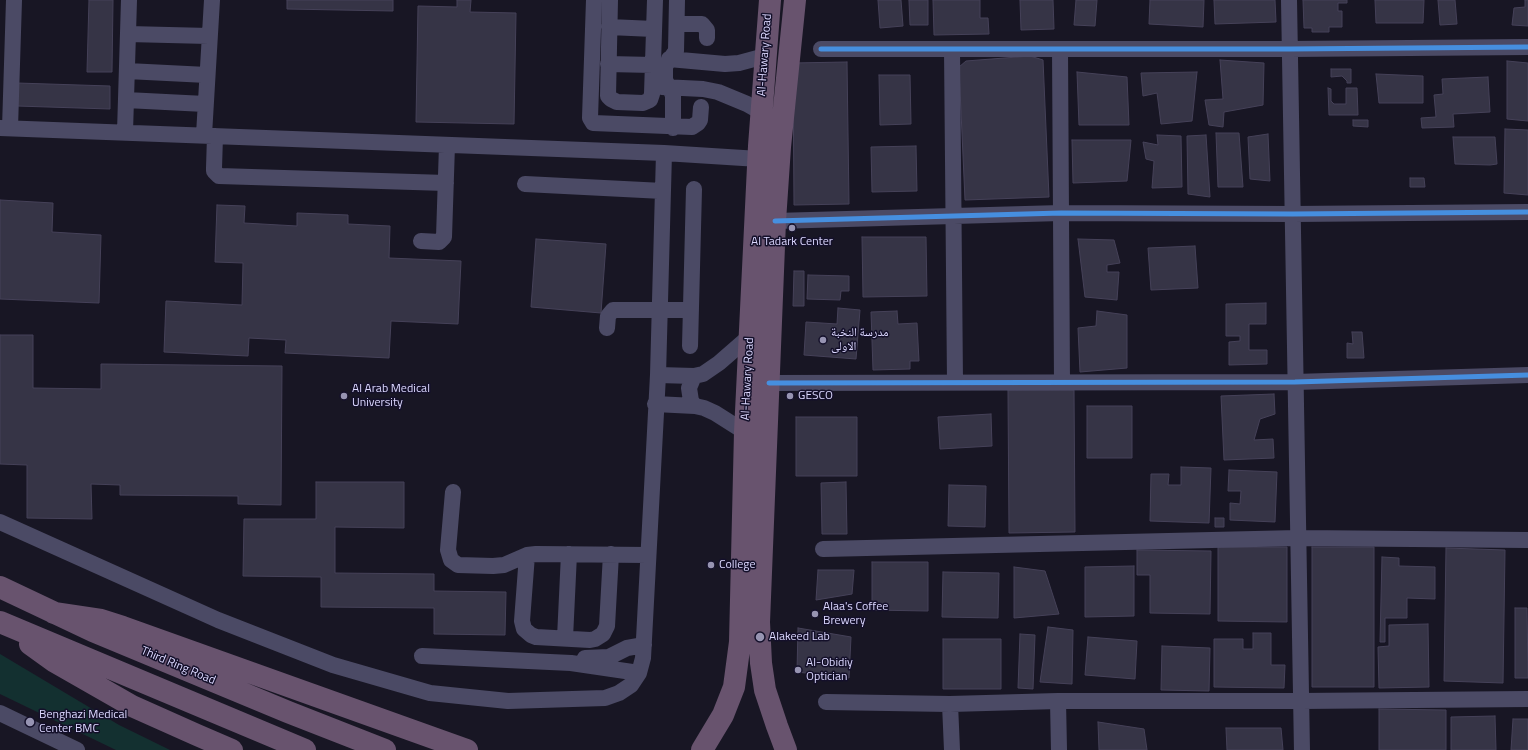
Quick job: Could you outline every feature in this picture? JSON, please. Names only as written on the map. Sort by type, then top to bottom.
[{"type":"highway","name":"Al-Hawary Road","points":[[702,750],[724,715],[734,687],[740,642],[745,432],[758,159],[770,0]]},
{"type":"highway","name":"Al-Hawary Road","points":[[786,750],[776,726],[765,690],[761,662],[759,622],[775,221],[780,147],[795,0]]},
{"type":"highway","name":"Third Ring Road","points":[[0,587],[54,613],[213,681],[385,750]]},
{"type":"highway","points":[[54,613],[101,620],[124,627],[468,750]]},
{"type":"highway","points":[[0,622],[55,662],[132,706],[232,750]]},
{"type":"highway","points":[[0,622],[305,750]]},
{"type":"street","points":[[14,0],[5,128],[664,153],[758,159]]},
{"type":"street","points":[[125,132],[129,0]]},
{"type":"street","points":[[212,0],[205,104],[214,171],[219,176],[446,183]]},
{"type":"street","points":[[594,0],[591,121],[595,124],[673,128],[692,127],[695,126],[700,120],[701,107]]},
{"type":"street","points":[[610,0],[608,96],[614,101],[647,103],[652,97],[655,0]]},
{"type":"street","points":[[673,128],[673,95],[665,80],[665,66],[676,51],[677,0]]},
{"type":"street","points":[[1289,0],[1302,750]]},
{"type":"street","points":[[677,24],[702,24],[707,30],[707,38]]},
{"type":"street","points":[[609,27],[654,29]]},
{"type":"street","points":[[128,34],[209,36]]},
{"type":"street","points":[[821,49],[1290,49],[1528,47]]},
{"type":"street","points":[[952,49],[955,382]]},
{"type":"street","points":[[1060,49],[1062,382]]},
{"type":"street","points":[[669,60],[725,64],[740,63],[765,56]]},
{"type":"street","points":[[703,90],[701,77],[704,63]]},
{"type":"street","points":[[608,64],[653,65]]},
{"type":"street","points":[[127,71],[207,75]]},
{"type":"street","points":[[652,87],[718,92],[732,97],[761,112]]},
{"type":"street","points":[[126,100],[205,104]]},
{"type":"street","points":[[421,241],[439,242],[444,237],[446,145]]},
{"type":"street","points":[[0,522],[218,620],[333,665],[430,694],[508,701],[605,698],[619,694],[630,685],[639,673],[643,658],[655,404],[658,375],[664,153]]},
{"type":"street","points":[[525,184],[663,191]]},
{"type":"street","points":[[690,346],[694,189]]},
{"type":"street","points":[[775,221],[1061,214],[1528,212]]},
{"type":"street","points":[[607,328],[608,316],[613,310],[691,310]]},
{"type":"street","points":[[658,375],[694,376],[712,369],[750,336]]},
{"type":"street","points":[[769,383],[1296,382],[1528,375]]},
{"type":"street","points":[[694,376],[689,388],[695,406]]},
{"type":"street","points":[[655,404],[695,406],[715,413],[745,432]]},
{"type":"street","points":[[453,492],[448,555],[454,563],[463,566],[504,565],[527,555],[536,554],[648,555]]},
{"type":"street","points":[[823,549],[1298,538],[1528,540]]},
{"type":"street","points":[[565,638],[569,554]]},
{"type":"street","points":[[527,555],[522,621],[524,629],[536,637],[595,639],[600,637],[608,626],[611,554]]},
{"type":"street","points":[[571,663],[586,658],[609,657],[627,648],[644,645]]},
{"type":"street","points":[[422,656],[571,663],[639,673]]},
{"type":"street","points":[[826,702],[950,704],[1058,701],[1528,699]]},
{"type":"street","points":[[1058,701],[1059,750]]},
{"type":"street","points":[[950,704],[952,750]]},
{"type":"street","points":[[0,713],[77,750]]},
{"type":"green space","points":[[0,654],[119,725],[170,750],[116,750],[0,694]]},
{"type":"building","points":[[89,0],[113,0],[112,72],[87,72]]},
{"type":"building","points":[[287,0],[393,0],[393,11],[287,9]]},
{"type":"building","points":[[457,0],[471,0],[470,12],[516,13],[514,124],[416,122],[418,6],[457,7]]},
{"type":"building","points":[[878,0],[901,0],[903,26],[880,28]]},
{"type":"building","points":[[909,0],[928,0],[928,25],[910,25]]},
{"type":"building","points":[[933,0],[980,0],[980,18],[988,18],[989,34],[934,35]]},
{"type":"building","points":[[1020,0],[1053,0],[1054,29],[1021,30]]},
{"type":"building","points":[[1076,0],[1097,0],[1095,26],[1074,25]]},
{"type":"building","points":[[1150,0],[1204,0],[1203,27],[1149,24]]},
{"type":"building","points":[[1214,0],[1275,0],[1276,22],[1215,24]]},
{"type":"building","points":[[1303,0],[1347,0],[1347,3],[1338,3],[1338,11],[1342,11],[1342,27],[1329,27],[1329,32],[1312,32],[1312,28],[1304,28]]},
{"type":"building","points":[[1375,0],[1424,0],[1423,23],[1376,23]]},
{"type":"building","points":[[1438,0],[1455,0],[1457,24],[1440,25]]},
{"type":"building","points":[[1525,0],[1528,0],[1528,26],[1512,25],[1514,8],[1525,7]]},
{"type":"building","points":[[1030,56],[1043,60],[1049,197],[965,200],[959,67],[966,61]]},
{"type":"building","points":[[1220,60],[1264,63],[1263,105],[1224,112],[1223,127],[1209,125],[1205,100],[1223,99]]},
{"type":"building","points":[[1507,61],[1528,63],[1528,121],[1507,119]]},
{"type":"building","points":[[847,62],[849,204],[794,205],[793,63]]},
{"type":"building","points":[[1331,69],[1351,69],[1351,83],[1347,83],[1342,76],[1331,77]]},
{"type":"building","points":[[1077,72],[1127,77],[1129,125],[1079,125]]},
{"type":"building","points":[[1197,72],[1192,121],[1161,124],[1157,93],[1143,96],[1141,73]]},
{"type":"building","points":[[1376,74],[1423,76],[1423,103],[1379,103]]},
{"type":"building","points":[[879,75],[910,75],[911,124],[880,125]]},
{"type":"building","points":[[1488,77],[1490,112],[1453,114],[1454,127],[1422,128],[1421,118],[1436,117],[1434,95],[1443,94],[1442,79]]},
{"type":"building","points":[[17,83],[110,86],[110,109],[17,106]]},
{"type":"building","points":[[1328,88],[1331,89],[1331,101],[1334,104],[1346,104],[1346,88],[1357,88],[1358,115],[1329,115]]},
{"type":"building","points":[[1353,120],[1368,120],[1368,127],[1353,126]]},
{"type":"building","points":[[1505,129],[1528,130],[1528,195],[1504,193]]},
{"type":"building","points":[[1216,133],[1239,133],[1243,187],[1218,187]]},
{"type":"building","points":[[1268,134],[1270,181],[1250,179],[1248,137]]},
{"type":"building","points":[[1157,135],[1181,136],[1182,187],[1152,188],[1154,161],[1146,159],[1143,142],[1158,145]]},
{"type":"building","points":[[1206,135],[1210,197],[1188,194],[1187,136]]},
{"type":"building","points":[[1453,137],[1495,137],[1497,164],[1455,164]]},
{"type":"building","points":[[1072,140],[1131,140],[1127,181],[1073,183]]},
{"type":"building","points":[[916,146],[917,191],[872,192],[871,147]]},
{"type":"building","points":[[1410,178],[1424,178],[1425,187],[1410,187]]},
{"type":"building","points":[[0,200],[53,203],[52,232],[101,235],[99,303],[0,299]]},
{"type":"building","points":[[217,205],[245,206],[244,223],[297,226],[297,213],[348,215],[348,224],[390,226],[389,258],[461,261],[458,324],[391,321],[389,358],[285,353],[286,340],[249,338],[248,356],[164,352],[166,301],[242,305],[243,263],[215,262]]},
{"type":"building","points":[[862,237],[926,237],[927,296],[863,297]]},
{"type":"building","points":[[536,239],[606,244],[601,313],[531,307]]},
{"type":"building","points":[[1078,239],[1114,240],[1120,263],[1107,265],[1107,272],[1119,272],[1117,300],[1085,297]]},
{"type":"building","points":[[1195,246],[1198,288],[1151,290],[1148,248]]},
{"type":"building","points":[[794,271],[804,271],[804,306],[793,306]]},
{"type":"building","points":[[808,275],[849,276],[849,291],[841,291],[840,300],[807,299]]},
{"type":"building","points":[[1266,303],[1266,324],[1249,324],[1249,350],[1267,350],[1267,364],[1229,365],[1229,342],[1240,341],[1240,336],[1226,336],[1226,304]]},
{"type":"building","points":[[838,308],[860,310],[856,359],[804,355],[806,322],[837,324]]},
{"type":"building","points":[[897,311],[898,324],[917,323],[919,361],[910,361],[910,369],[873,370],[871,312]]},
{"type":"building","points":[[1097,311],[1127,315],[1127,368],[1080,372],[1078,328],[1096,326]]},
{"type":"building","points":[[1352,332],[1362,332],[1364,358],[1347,358],[1347,343],[1353,344]]},
{"type":"building","points":[[0,335],[33,335],[33,388],[101,389],[101,364],[282,366],[281,505],[238,504],[238,496],[120,495],[120,485],[91,484],[92,519],[27,518],[27,465],[0,464]]},
{"type":"building","points":[[1008,390],[1074,390],[1075,532],[1009,533]]},
{"type":"building","points":[[1274,394],[1275,414],[1260,419],[1254,440],[1273,439],[1274,458],[1224,460],[1221,396]]},
{"type":"building","points":[[1087,406],[1132,406],[1132,458],[1087,458]]},
{"type":"building","points":[[991,414],[992,446],[940,449],[938,417]]},
{"type":"building","points":[[796,417],[857,417],[857,476],[796,476]]},
{"type":"building","points":[[1181,467],[1211,468],[1209,523],[1150,521],[1151,474],[1169,474],[1168,485],[1181,485]]},
{"type":"building","points":[[1229,470],[1277,472],[1275,522],[1230,520],[1230,503],[1240,504],[1241,491],[1228,491]]},
{"type":"building","points":[[316,482],[404,482],[404,528],[335,527],[335,573],[434,574],[434,591],[506,592],[505,635],[434,634],[434,608],[321,607],[321,577],[243,576],[244,519],[316,519]]},
{"type":"building","points":[[846,482],[847,534],[822,534],[821,483]]},
{"type":"building","points":[[949,485],[986,486],[985,527],[948,526]]},
{"type":"building","points":[[1215,518],[1224,518],[1224,527],[1215,527]]},
{"type":"building","points":[[1218,547],[1287,547],[1287,622],[1218,621]]},
{"type":"building","points":[[1312,547],[1374,547],[1374,687],[1312,687]]},
{"type":"building","points":[[1446,548],[1505,550],[1503,683],[1444,681]]},
{"type":"building","points":[[1137,550],[1211,551],[1210,614],[1150,613],[1150,575],[1137,575]]},
{"type":"building","points":[[1382,557],[1399,558],[1399,566],[1435,567],[1435,599],[1407,598],[1407,618],[1385,618],[1385,642],[1380,642]]},
{"type":"building","points":[[872,562],[928,562],[928,611],[872,610]]},
{"type":"building","points":[[1134,566],[1134,616],[1085,617],[1085,567]]},
{"type":"building","points":[[1014,567],[1045,571],[1059,614],[1014,618]]},
{"type":"building","points":[[818,570],[854,570],[852,594],[816,600]]},
{"type":"building","points":[[943,572],[999,573],[998,618],[942,617]]},
{"type":"building","points":[[1515,608],[1527,608],[1528,678],[1515,678]]},
{"type":"building","points":[[1428,624],[1429,687],[1379,688],[1378,647],[1389,646],[1389,625]]},
{"type":"building","points":[[1048,627],[1073,630],[1072,684],[1040,682]]},
{"type":"building","points":[[798,628],[851,637],[849,678],[797,672]]},
{"type":"building","points":[[1253,633],[1271,633],[1271,665],[1285,665],[1284,688],[1214,687],[1214,639],[1243,639],[1243,649],[1253,649]]},
{"type":"building","points":[[1020,634],[1035,635],[1033,689],[1018,688]]},
{"type":"building","points":[[1088,637],[1137,641],[1135,679],[1085,675]]},
{"type":"building","points":[[943,639],[1001,639],[1001,689],[943,689]]},
{"type":"building","points":[[1162,646],[1210,648],[1209,691],[1161,690]]},
{"type":"building","points":[[1379,709],[1446,710],[1446,750],[1379,750]]},
{"type":"building","points":[[1495,716],[1496,750],[1451,750],[1451,717]]},
{"type":"building","points":[[1513,719],[1528,719],[1528,750],[1511,750]]},
{"type":"building","points":[[1098,722],[1144,729],[1147,750],[1099,750]]},
{"type":"building","points":[[1226,728],[1281,728],[1283,750],[1227,750]]},
{"type":"cycle path","points":[[821,49],[1290,49],[1528,47]]},
{"type":"cycle path","points":[[775,221],[1061,213],[1293,214],[1528,212]]},
{"type":"cycle path","points":[[769,383],[1295,382],[1528,375]]},
{"type":"place","name":"Al Tadark Center","points":[[792,228]]},
{"type":"place","name":"مدرسة النخبة الاولى","points":[[823,340]]},
{"type":"place","name":"Al Arab Medical University","points":[[344,396]]},
{"type":"place","name":"GESCO","points":[[790,396]]},
{"type":"place","name":"College","points":[[711,565]]},
{"type":"place","name":"Alaa's Coffee Brewery","points":[[815,614]]},
{"type":"place","name":"Alakeed Lab","points":[[760,637]]},
{"type":"place","name":"Al-Obidiy Optician","points":[[798,670]]},
{"type":"place","name":"Benghazi Medical Center BMC","points":[[30,722]]}]
